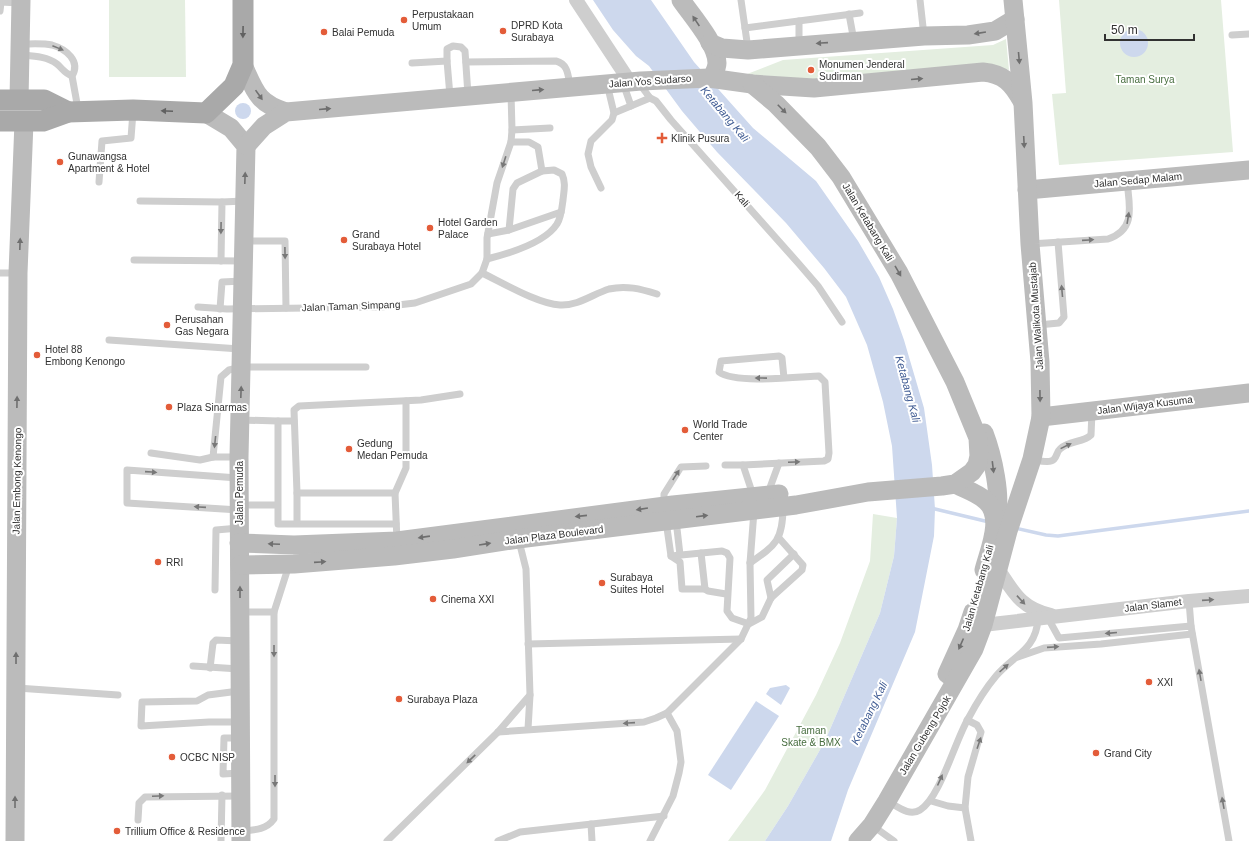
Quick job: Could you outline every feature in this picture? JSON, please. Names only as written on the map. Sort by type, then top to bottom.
[{"type":"main road","points":[[0,121],[43,121],[73,112],[133,110],[206,113],[234,86],[243,65],[243,0]]},
{"type":"main road","points":[[10,100],[44,100],[73,112]]},
{"type":"street","points":[[576,0],[628,82]]},
{"type":"street","points":[[681,0],[710,43],[717,63],[711,78]]},
{"type":"street","name":"Jalan Walikota Mustajab","points":[[983,625],[998,569],[1001,525],[1032,459],[1041,418],[1040,362],[1030,244],[1023,103],[1013,0]]},
{"type":"street","points":[[10,100],[20,50],[21,2]]},
{"type":"street","points":[[710,43],[722,48],[748,50],[924,36],[968,36],[989,32],[1006,26],[1015,19]]},
{"type":"street","points":[[243,65],[261,99],[270,107],[286,112]]},
{"type":"street","name":"Jalan Yos Sudarso","points":[[286,112],[628,82],[711,78],[752,84],[814,88],[987,73],[1001,76],[1009,80],[1023,103]]},
{"type":"street","name":"Jalan Ketabang Kali","points":[[752,84],[776,104],[818,147],[841,177],[899,273],[955,382],[978,438],[980,447],[977,465],[975,468],[965,478],[949,485]]},
{"type":"street","points":[[206,113],[231,128],[246,146],[264,126],[286,112]]},
{"type":"street","name":"Jalan Embong Kenongo","points":[[15,841],[16,688],[9,273],[24,122]]},
{"type":"street","name":"Jalan Pemuda","points":[[242,838],[232,795],[232,773],[240,691],[239,457],[246,146]]},
{"type":"street","name":"Jalan Sedap Malam","points":[[1027,190],[1249,170]]},
{"type":"street","name":"Jalan Ketabang Kali","points":[[848,841],[928,711],[952,664],[967,630],[1001,525],[992,457],[975,409],[955,382]]},
{"type":"street","name":"Jalan Wijaya Kusuma","points":[[1041,418],[1249,393]]},
{"type":"street","points":[[949,485],[985,500],[1001,525]]},
{"type":"street","name":"Jalan Plaza Boulevard","points":[[239,521],[294,545],[397,532],[563,533],[617,525],[670,513],[758,501],[794,493],[876,491],[949,485]]},
{"type":"street","name":"Jalan Plaza Boulevard","points":[[758,501],[783,507],[876,491]]},
{"type":"street","name":"Jalan Plaza Boulevard","points":[[240,564],[289,564],[394,556],[517,532],[617,525]]},
{"type":"street","name":"Jalan Slamet","points":[[998,569],[1014,592],[1027,606],[1048,618]]},
{"type":"street","name":"Jalan Slamet","points":[[983,625],[1188,601],[1249,596]]},
{"type":"street","name":"Jalan Gubeng Pojok","points":[[865,834],[890,802],[955,686],[974,649],[983,625]]},
{"type":"lane","points":[[741,0],[748,50]]},
{"type":"lane","points":[[920,0],[924,36]]},
{"type":"lane","points":[[0,11],[0,2],[21,2]]},
{"type":"lane","points":[[745,28],[860,13]]},
{"type":"lane","points":[[849,14],[854,41]]},
{"type":"lane","points":[[799,21],[799,45]]},
{"type":"lane","points":[[1232,35],[1249,34]]},
{"type":"lane","points":[[20,50],[52,45],[67,52],[74,60],[75,70],[72,76],[73,112]]},
{"type":"lane","points":[[453,46],[461,47],[465,51],[466,62],[459,97],[446,61],[447,49],[453,46]]},
{"type":"lane","points":[[20,50],[42,57],[56,64],[65,73],[72,76]]},
{"type":"lane","points":[[412,63],[446,61]]},
{"type":"lane","points":[[466,62],[562,62],[566,67],[570,87]]},
{"type":"lane","name":"Kali","points":[[628,82],[656,101],[671,120],[818,286],[842,322]]},
{"type":"lane","points":[[628,82],[631,106]]},
{"type":"lane","points":[[601,188],[591,167],[588,154],[591,141],[612,120],[628,82]]},
{"type":"lane","points":[[511,92],[511,142],[497,183],[488,234],[487,259],[482,273],[534,298],[561,305],[571,304],[608,290],[619,288],[640,289],[657,294]]},
{"type":"lane","points":[[614,113],[650,98]]},
{"type":"lane","points":[[99,182],[102,141],[131,138],[133,110]]},
{"type":"lane","points":[[512,130],[550,128]]},
{"type":"lane","points":[[511,142],[529,142],[538,147],[542,171]]},
{"type":"lane","points":[[487,259],[518,250],[552,232],[558,223],[561,212],[566,181],[562,174],[554,170],[542,171],[517,183],[513,190],[509,230]]},
{"type":"lane","points":[[1030,244],[1108,239],[1118,236],[1126,228],[1130,216],[1127,180]]},
{"type":"lane","points":[[140,201],[245,201]]},
{"type":"lane","points":[[221,261],[222,202]]},
{"type":"lane","points":[[488,234],[509,230],[561,212]]},
{"type":"lane","points":[[244,240],[285,241],[286,308]]},
{"type":"lane","points":[[1037,326],[1059,323],[1063,320],[1058,242]]},
{"type":"lane","points":[[134,260],[244,261]]},
{"type":"lane","name":"Jalan Taman Simpang","points":[[198,307],[243,309],[381,307],[415,304],[471,284],[482,273]]},
{"type":"lane","points":[[220,309],[222,282],[244,281]]},
{"type":"lane","points":[[109,340],[242,358],[366,368]]},
{"type":"lane","points":[[724,465],[824,461],[828,458],[825,382],[823,378],[819,376],[784,378],[728,377],[719,372],[721,361],[779,356],[784,361],[784,378]]},
{"type":"lane","points":[[213,457],[221,377],[242,358]]},
{"type":"lane","points":[[297,523],[294,410],[299,406],[406,401],[460,394]]},
{"type":"lane","points":[[278,421],[278,524],[297,523],[397,532],[394,493],[406,468],[406,401]]},
{"type":"lane","points":[[1032,459],[1050,462],[1054,460],[1059,449],[1067,444],[1089,438],[1091,435],[1092,412]]},
{"type":"lane","points":[[240,418],[294,421]]},
{"type":"lane","points":[[151,453],[200,460],[213,457],[239,457]]},
{"type":"lane","points":[[498,732],[644,722],[666,713],[741,639],[749,624],[751,618],[750,563],[758,501],[779,463]]},
{"type":"lane","points":[[742,465],[758,501]]},
{"type":"lane","points":[[680,555],[664,494],[680,467],[706,466]]},
{"type":"lane","points":[[239,478],[127,470],[127,503],[239,521]]},
{"type":"lane","points":[[296,493],[394,493]]},
{"type":"lane","points":[[215,590],[216,530],[277,505]]},
{"type":"lane","points":[[750,563],[779,538],[783,523],[783,507]]},
{"type":"lane","points":[[670,513],[671,556]]},
{"type":"lane","points":[[517,532],[526,569],[530,695],[528,729]]},
{"type":"lane","points":[[563,533],[579,539],[586,539]]},
{"type":"lane","points":[[671,556],[722,551],[727,553],[730,558],[726,594],[727,611],[732,618],[749,624],[762,617],[771,598],[802,570],[803,565],[779,538]]},
{"type":"lane","points":[[701,553],[705,589]]},
{"type":"lane","points":[[771,598],[767,580],[794,554]]},
{"type":"lane","points":[[671,556],[680,562],[682,589],[705,589],[708,591],[726,594]]},
{"type":"lane","points":[[242,838],[257,830],[267,827],[274,819],[274,612],[289,564]]},
{"type":"lane","points":[[1188,601],[1192,634],[1230,841]]},
{"type":"lane","points":[[240,612],[274,612]]},
{"type":"lane","points":[[890,802],[908,812],[913,813],[919,811],[931,801],[967,720],[990,684],[1035,639],[1048,618],[1059,638],[1191,626]]},
{"type":"lane","points":[[1016,658],[1044,648],[1101,644],[1192,634]]},
{"type":"lane","points":[[528,644],[741,639]]},
{"type":"lane","points":[[210,668],[213,643],[216,640],[239,641]]},
{"type":"lane","points":[[193,666],[239,669]]},
{"type":"lane","points":[[16,688],[118,695]]},
{"type":"lane","points":[[235,733],[141,726],[142,702],[197,701],[208,695],[240,691]]},
{"type":"lane","points":[[387,841],[498,732],[530,695]]},
{"type":"lane","points":[[650,841],[673,796],[681,762],[678,731],[666,713]]},
{"type":"lane","points":[[967,720],[978,725],[981,732],[968,777],[965,808],[971,841]]},
{"type":"lane","points":[[138,820],[139,803],[145,797],[232,795],[221,841]]},
{"type":"lane","points":[[931,801],[948,806],[965,808]]},
{"type":"lane","points":[[498,841],[520,832],[664,816]]},
{"type":"lane","points":[[591,824],[592,841]]},
{"type":"lane","points":[[865,834],[894,841]]},
{"type":"green space","points":[[109,0],[185,0],[186,77],[109,77]]},
{"type":"green space","name":"Taman Surya","points":[[1059,0],[1221,0],[1233,152],[1059,165],[1052,94],[1066,93]]},
{"type":"green space","points":[[1006,39],[1009,70],[997,67],[785,85],[742,76],[783,60],[993,45]]},
{"type":"green space","name":"Taman Skate & BMX","points":[[873,514],[897,518],[894,556],[880,613],[825,741],[788,806],[765,841],[728,841],[765,790],[816,695],[840,643],[870,561]]},
{"type":"water","name":"Ketabang Kali","points":[[593,0],[651,0],[694,62],[753,128],[816,181],[858,241],[879,277],[893,309],[904,340],[924,408],[932,465],[935,509],[934,536],[915,632],[848,790],[831,841],[765,841],[788,806],[825,741],[880,613],[894,556],[897,518],[892,446],[883,402],[867,345],[846,297],[824,268],[786,223],[717,152],[682,111],[649,66],[636,56],[613,30]]},
{"type":"water","points":[[1134,29],[1144,33],[1148,43],[1144,53],[1134,57],[1124,53],[1120,43],[1124,33]]},
{"type":"water","points":[[243,103],[250,108],[251,111],[246,118],[243,119],[236,114],[235,111],[240,104]]},
{"type":"water","points":[[786,685],[790,688],[781,705],[766,694],[770,688]]},
{"type":"water","points":[[756,701],[779,716],[731,790],[708,775]]},
{"type":"waterway","points":[[931,508],[989,522]]},
{"type":"waterway","points":[[1015,528],[1046,535],[1058,536],[1249,511]]},
{"type":"place","name":"Perpustakaan Umum","points":[[404,20]]},
{"type":"place","name":"DPRD Kota Surabaya","points":[[503,31]]},
{"type":"place","name":"Balai Pemuda","points":[[324,32]]},
{"type":"place","name":"Monumen Jenderal Sudirman","points":[[811,70]]},
{"type":"place","name":"Klinik Pusura","points":[[662,138]]},
{"type":"place","name":"Gunawangsa Apartment & Hotel","points":[[60,162]]},
{"type":"place","name":"Hotel Garden Palace","points":[[430,228]]},
{"type":"place","name":"Grand Surabaya Hotel","points":[[344,240]]},
{"type":"place","name":"Perusahan Gas Negara","points":[[167,325]]},
{"type":"place","name":"Hotel 88 Embong Kenongo","points":[[37,355]]},
{"type":"place","name":"Plaza Sinarmas","points":[[169,407]]},
{"type":"place","name":"World Trade Center","points":[[685,430]]},
{"type":"place","name":"Gedung Medan Pemuda","points":[[349,449]]},
{"type":"place","name":"RRI","points":[[158,562]]},
{"type":"place","name":"Surabaya Suites Hotel","points":[[602,583]]},
{"type":"place","name":"Cinema XXI","points":[[433,599]]},
{"type":"place","name":"XXI","points":[[1149,682]]},
{"type":"place","name":"Surabaya Plaza","points":[[399,699]]},
{"type":"place","name":"Grand City","points":[[1096,753]]},
{"type":"place","name":"OCBC NISP","points":[[172,757]]},
{"type":"place","name":"Trillium Office & Residence","points":[[117,831]]}]
